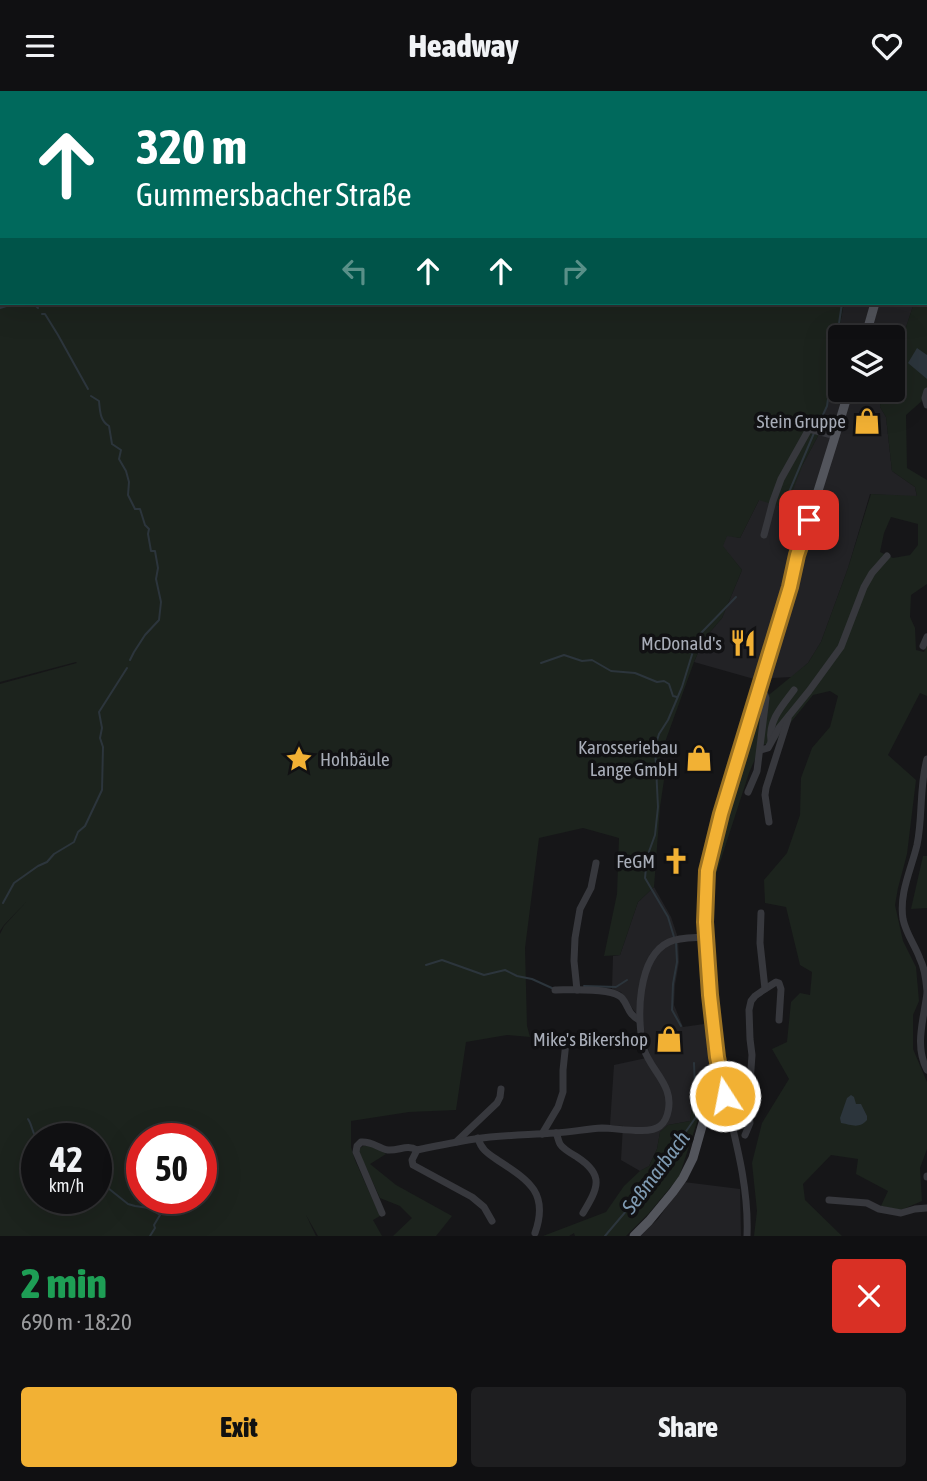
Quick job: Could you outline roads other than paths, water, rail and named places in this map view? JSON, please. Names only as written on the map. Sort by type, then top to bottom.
[{"type":"main road","points":[[869,325],[874,305]]},
{"type":"main road","points":[[708,1105],[725,1096],[717,1057],[706,937],[707,871],[797,555],[846,402]]},
{"type":"main road","points":[[634,1236],[683,1178],[693,1158],[708,1105],[717,1057]]},
{"type":"street","points":[[927,391],[927,405]]},
{"type":"street","points":[[764,535],[781,479],[809,429],[836,436]]},
{"type":"street","points":[[761,750],[766,750],[841,647],[864,587],[887,556]]},
{"type":"street","points":[[923,646],[927,637]]},
{"type":"street","points":[[748,792],[757,771],[766,698],[758,688]]},
{"type":"street","points":[[771,742],[772,720],[794,690]]},
{"type":"street","points":[[769,822],[766,788],[789,715]]},
{"type":"street","points":[[927,759],[916,845],[901,906],[907,933],[926,975],[927,992],[919,1045],[927,1070]]},
{"type":"street","points":[[577,990],[575,938],[580,909],[591,888],[596,863]]},
{"type":"street","points":[[761,913],[760,943],[765,989]]},
{"type":"street","points":[[382,1213],[356,1152],[360,1142],[366,1141],[386,1150],[412,1147],[417,1150],[478,1138],[602,1128],[652,1131],[662,1125],[669,1102],[667,1090],[650,1064],[644,1049],[639,1020],[642,985],[649,963],[656,952],[669,942],[706,937]]},
{"type":"street","points":[[745,1135],[750,1123],[746,1091],[750,1083],[752,1055],[749,1010],[755,996],[776,982],[781,989],[779,1020]]},
{"type":"street","points":[[555,990],[611,992],[621,997],[631,1015],[639,1020]]},
{"type":"street","points":[[542,1134],[558,1107],[563,1092],[566,1042],[574,1041]]},
{"type":"street","points":[[455,1142],[497,1103],[501,1089]]},
{"type":"street","points":[[746,1091],[725,1096],[746,1188],[747,1236]]},
{"type":"street","points":[[556,1133],[559,1143],[589,1165],[594,1172],[596,1179],[593,1197],[583,1213]]},
{"type":"street","points":[[478,1138],[484,1151],[526,1179],[534,1188],[541,1209],[535,1233]]},
{"type":"street","points":[[417,1150],[412,1160],[413,1165],[472,1197],[484,1207],[492,1221]]},
{"type":"street","points":[[829,1200],[867,1203],[879,1209],[901,1213],[927,1208]]},
{"type":"waterway","points":[[0,308],[10,305]]},
{"type":"waterway","points":[[35,305],[38,308]]},
{"type":"waterway","name":"Seßmarbach","points":[[817,428],[827,406],[842,305]]},
{"type":"waterway","points":[[42,314],[45,314],[58,335],[88,389]]},
{"type":"waterway","points":[[91,396],[99,401],[102,419],[109,426],[112,444],[121,450],[119,459],[129,482],[128,495],[135,509],[140,509],[149,529],[151,551],[155,551],[158,568],[156,579],[161,602],[159,620],[145,635],[130,660]]},
{"type":"waterway","name":"Seßmarbach","points":[[780,524],[787,497],[814,433]]},
{"type":"waterway","name":"Seßmarbach","points":[[674,937],[668,917],[645,878],[658,807],[655,747],[682,687],[701,633],[736,597]]},
{"type":"waterway","points":[[541,663],[564,655],[582,661],[592,660],[611,671],[635,673],[657,682],[664,681],[669,684],[673,696],[677,697]]},
{"type":"waterway","points":[[3,903],[14,883],[74,842],[78,832],[85,826],[102,790],[103,747],[99,712],[127,668]]},
{"type":"waterway","name":"Seßmarbach","points":[[676,942],[677,962],[672,1010],[681,1026]]},
{"type":"waterway","points":[[426,965],[442,960],[484,975],[505,970],[554,989]]},
{"type":"waterway","points":[[584,986],[616,987],[627,980]]},
{"type":"waterway","name":"Seßmarbach","points":[[605,1236],[649,1184],[666,1156],[696,1117],[694,1063]]},
{"type":"waterway","points":[[28,1119],[30,1123]]},
{"type":"waterway","points":[[112,1191],[128,1204],[149,1208],[160,1215],[150,1236]]},
{"type":"place","name":"Stein Gruppe","points":[[867,421]]},
{"type":"place","name":"McDonald's","points":[[743,643]]},
{"type":"place","name":"Karosseriebau Lange GmbH","points":[[699,758]]},
{"type":"place","name":"Hohbäule","points":[[299,759]]},
{"type":"place","name":"FeGM","points":[[676,861]]},
{"type":"place","name":"Mike's Bikershop","points":[[669,1039]]}]
